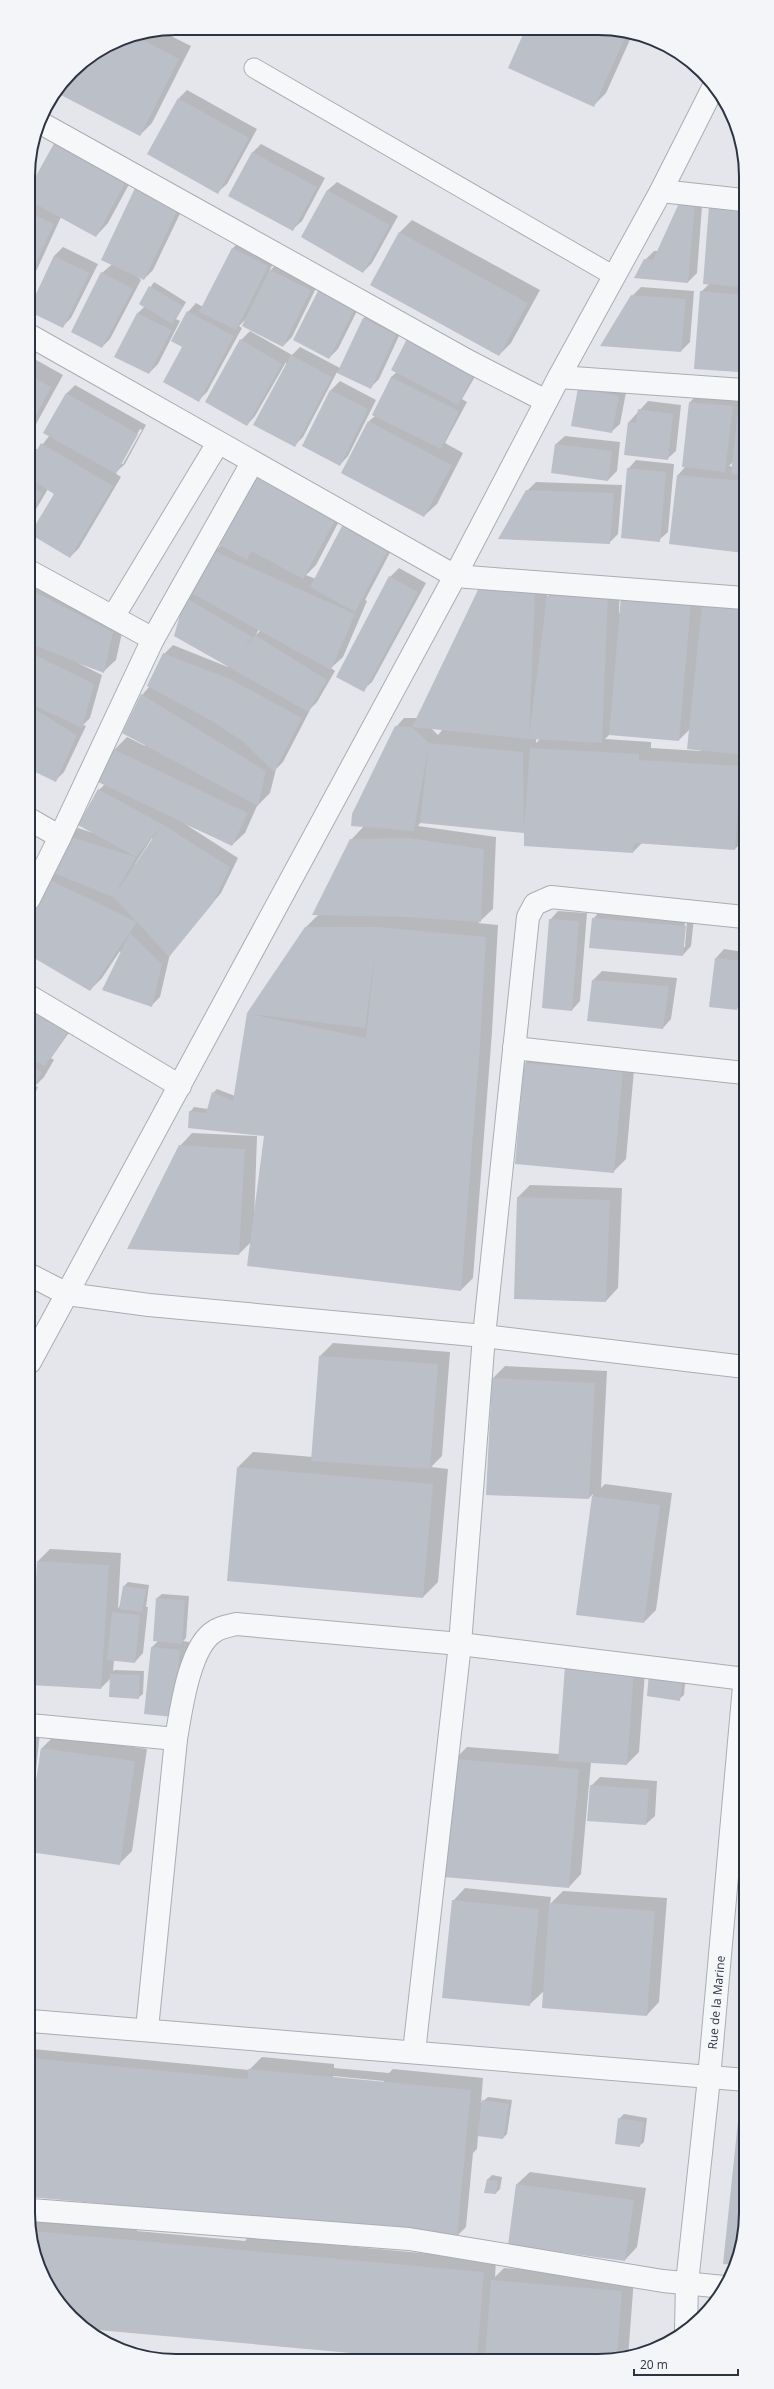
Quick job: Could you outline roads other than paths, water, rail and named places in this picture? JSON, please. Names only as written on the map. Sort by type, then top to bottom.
[{"type":"street","points":[[35,1353],[455,576],[546,401],[661,191],[711,92]]},
{"type":"street","points":[[45,125],[442,346],[546,401]]},
{"type":"street","points":[[661,191],[739,200]]},
{"type":"street","points":[[35,339],[252,463],[455,576],[739,598]]},
{"type":"street","points":[[559,377],[739,390]]},
{"type":"street","points":[[113,617],[218,443]]},
{"type":"street","points":[[35,887],[153,639],[252,463]]},
{"type":"street","points":[[35,574],[153,639]]},
{"type":"street","points":[[35,822],[60,837]]},
{"type":"street","points":[[414,2052],[460,1644],[484,1336],[528,917],[536,904],[551,897],[739,916]]},
{"type":"street","points":[[35,1000],[180,1086]]},
{"type":"street","points":[[514,1048],[739,1072]]},
{"type":"street","points":[[35,1277],[67,1294],[149,1305],[484,1336],[739,1366]]},
{"type":"street","points":[[147,2029],[176,1739],[185,1692],[200,1648],[215,1631],[236,1624],[460,1644],[739,1678]]},
{"type":"street","points":[[35,1725],[176,1739]]},
{"type":"street","name":"Rue de la Marine","points":[[686,2323],[687,2283],[709,2078],[739,1746]]},
{"type":"street","points":[[35,2021],[147,2029],[739,2080]]},
{"type":"street","points":[[35,2210],[409,2239],[663,2281],[718,2286]]},
{"type":"lane","points":[[254,68],[614,276]]}]
